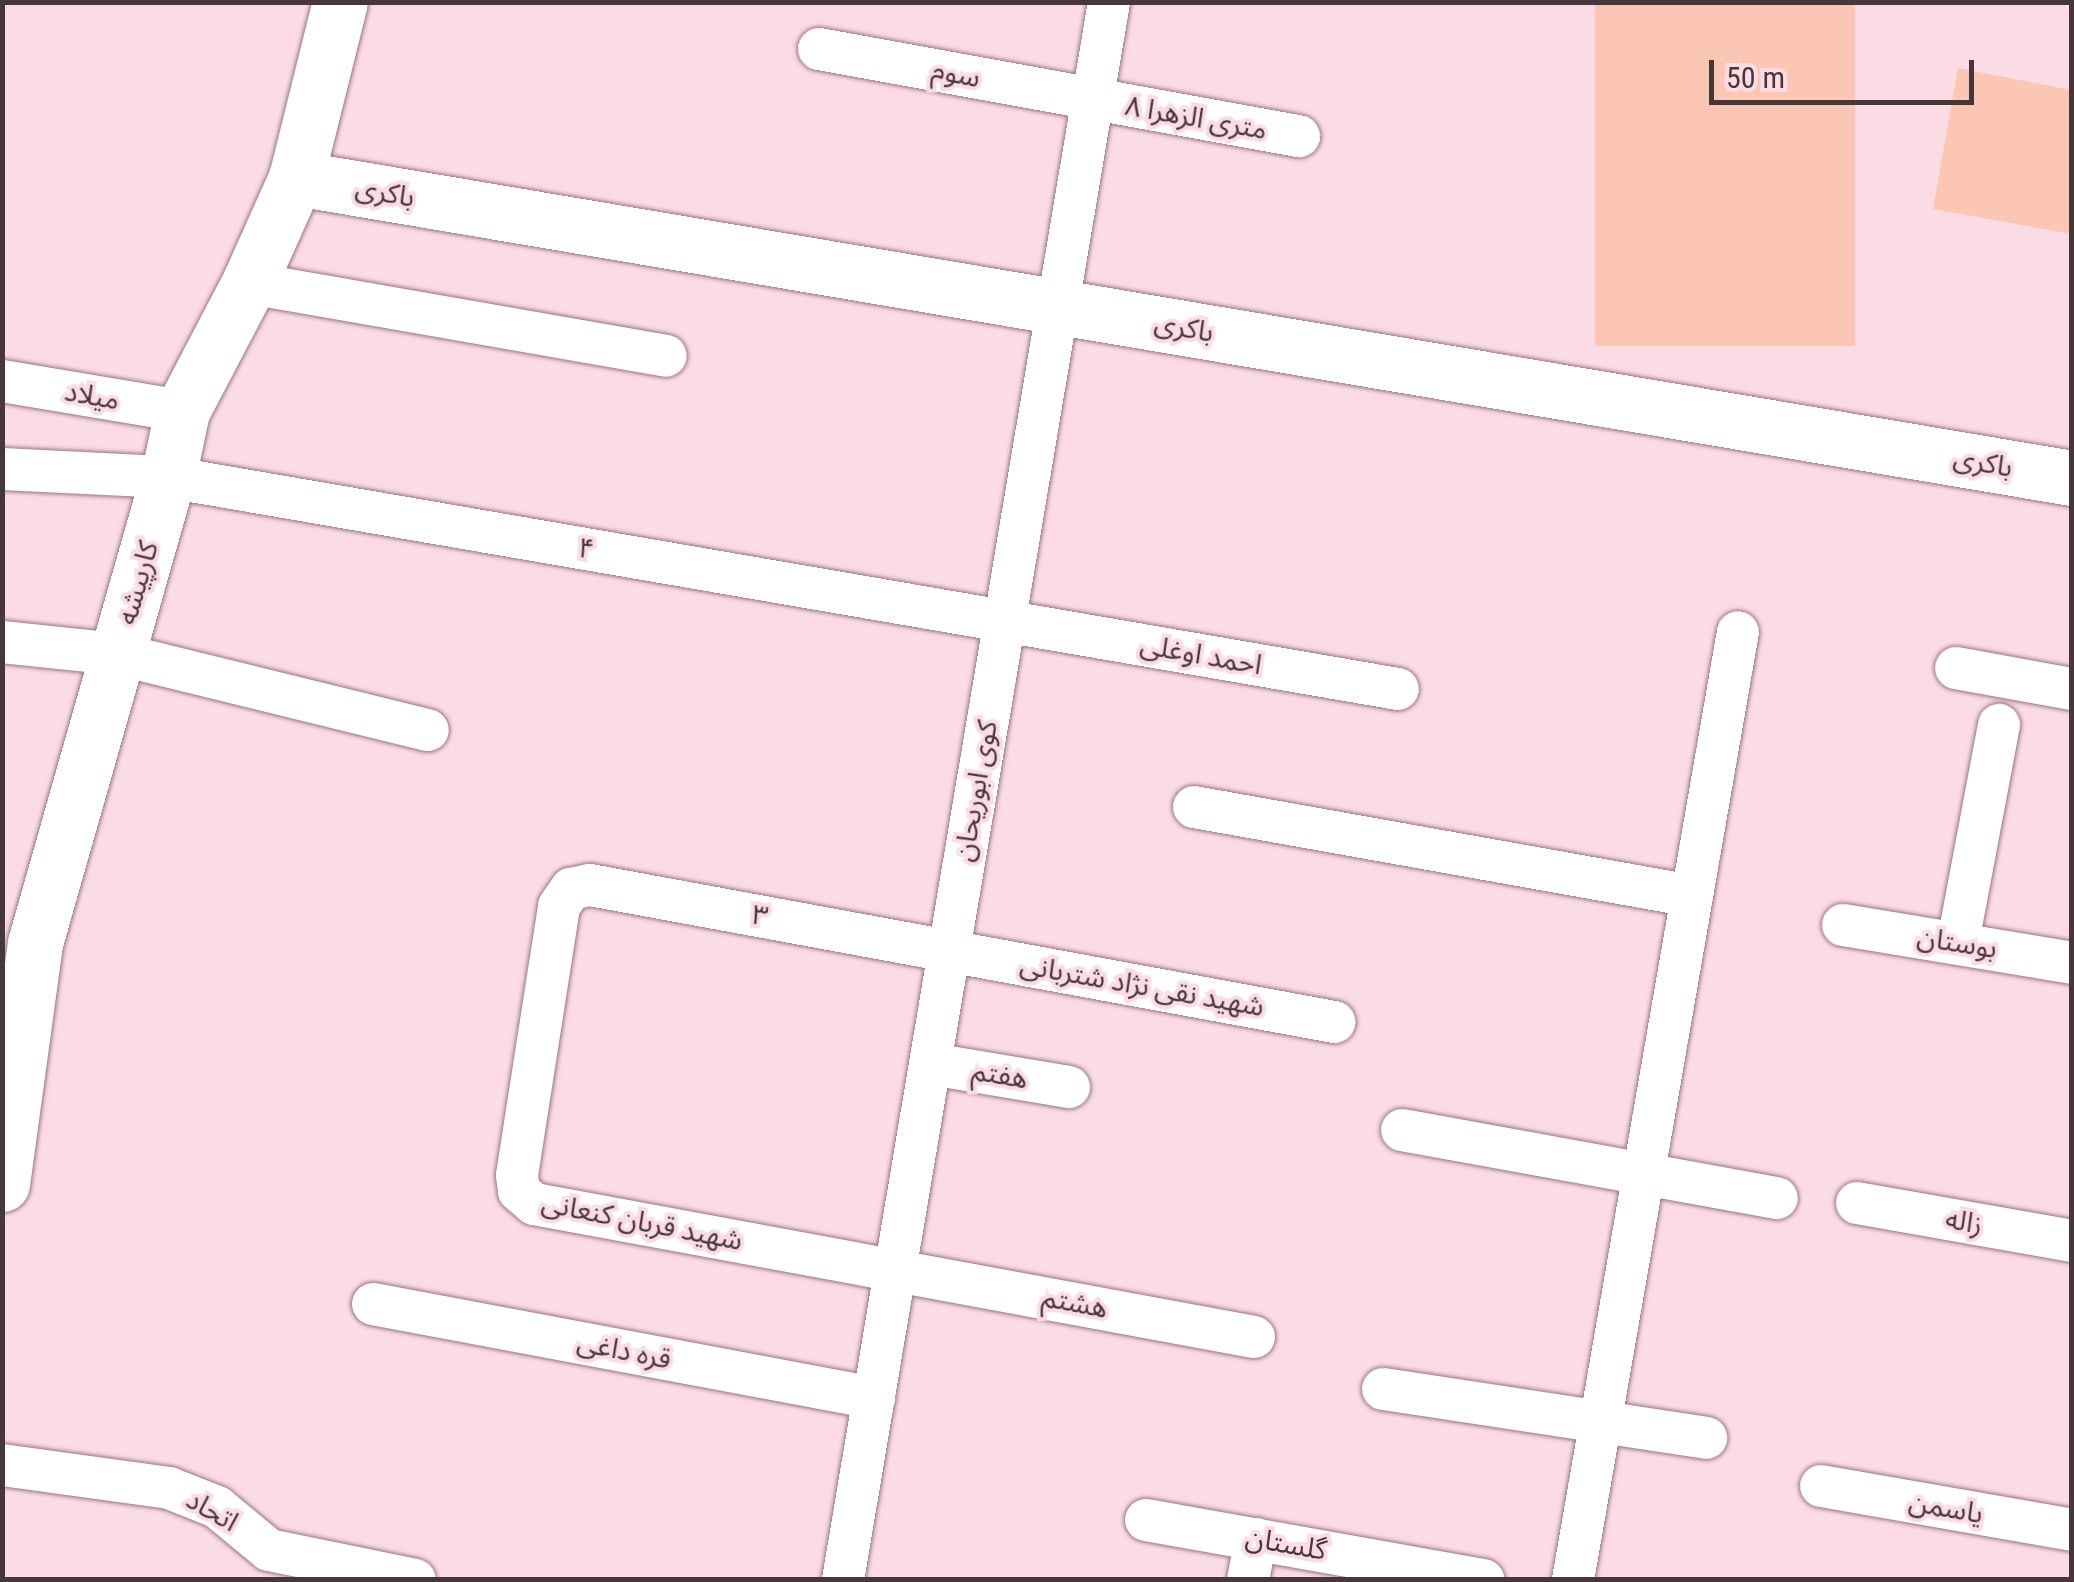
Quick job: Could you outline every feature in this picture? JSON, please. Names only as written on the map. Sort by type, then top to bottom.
[{"type":"street","name":"کارپیشه","points":[[2,1184],[19,940],[118,654],[168,477],[182,411],[248,283],[296,178],[340,2]]},
{"type":"street","name":"کوی ابوریحان","points":[[844,1580],[1109,2]]},
{"type":"street","name":"سوم","points":[[819,48],[1093,100]]},
{"type":"street","name":"۸ متری الزهرا","points":[[1093,100],[1299,136]]},
{"type":"street","name":"باکری","points":[[296,178],[2072,478]]},
{"type":"street","points":[[248,283],[666,356]]},
{"type":"street","name":"میلاد","points":[[2,381],[182,411]]},
{"type":"street","name":"۴","points":[[2,469],[168,477],[1005,621]]},
{"type":"street","name":"احمد اوغلی","points":[[1005,621],[1398,689]]},
{"type":"street","points":[[1574,1580],[1738,632]]},
{"type":"street","points":[[2,642],[118,654],[428,730]]},
{"type":"street","points":[[1956,668],[2072,689]]},
{"type":"street","points":[[1958,942],[1999,725]]},
{"type":"street","points":[[1194,807],[1692,896]]},
{"type":"street","name":"۳","points":[[571,888],[590,885],[950,950]]},
{"type":"street","name":"شهید قربان کنعانی","points":[[571,888],[560,906],[517,1175],[518,1191],[534,1204],[896,1270]]},
{"type":"street","name":"بوستان","points":[[1842,925],[2072,963]]},
{"type":"street","name":"شهید نقی نژاد شتربانی","points":[[950,950],[1334,1022]]},
{"type":"street","name":"هفتم","points":[[930,1064],[1069,1087]]},
{"type":"street","points":[[1402,1130],[1777,1198]]},
{"type":"street","name":"زاله","points":[[1857,1203],[2072,1241]]},
{"type":"street","name":"هشتم","points":[[896,1270],[1254,1336]]},
{"type":"street","name":"قره داغی","points":[[373,1304],[874,1398]]},
{"type":"street","points":[[1383,1388],[1600,1425],[1706,1438]]},
{"type":"street","name":"اتحاد","points":[[2,1465],[170,1488],[217,1507],[269,1550],[415,1580]]},
{"type":"street","name":"یاسمن","points":[[1821,1486],[2072,1530]]},
{"type":"street","name":"گلستان","points":[[1146,1520],[1252,1559],[1484,1580]]},
{"type":"shaded area","points":[[1595,3],[1855,3],[1855,346],[1595,346]]},
{"type":"shaded area","points":[[1958,68],[2071,90],[2071,234],[1933,209]]}]
